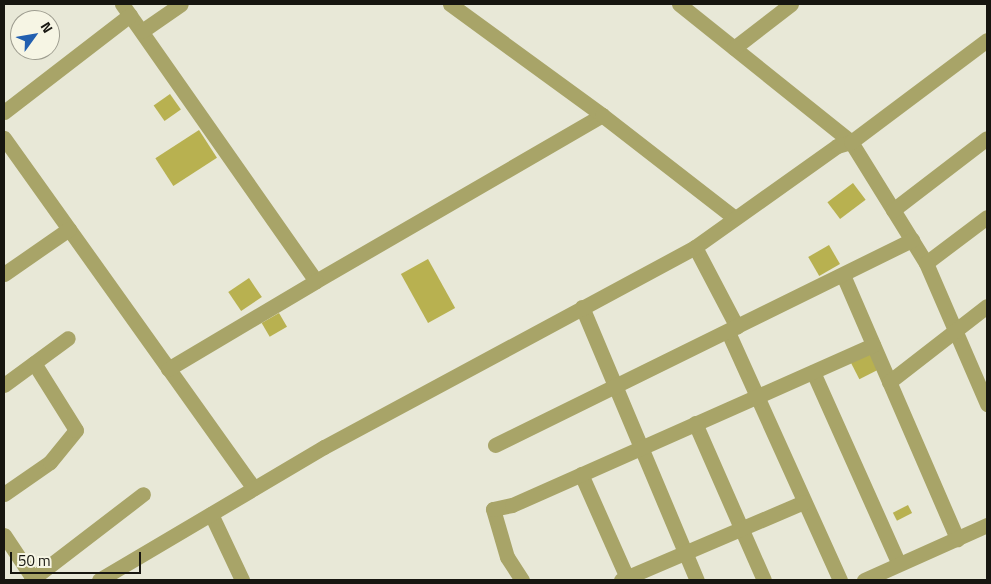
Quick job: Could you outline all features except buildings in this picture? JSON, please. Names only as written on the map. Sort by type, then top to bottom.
[{"type":"street","points":[[142,31],[181,4]]},
{"type":"street","points":[[450,4],[602,115],[735,218]]},
{"type":"street","points":[[679,4],[851,142],[926,263],[987,404]]},
{"type":"street","points":[[734,48],[791,4]]},
{"type":"street","points":[[4,112],[126,9],[316,281]]},
{"type":"street","points":[[99,580],[324,447],[695,247],[837,146],[851,142],[987,40]]},
{"type":"street","points":[[168,369],[602,115]]},
{"type":"street","points":[[4,138],[254,488]]},
{"type":"street","points":[[893,210],[987,138]]},
{"type":"street","points":[[926,263],[987,217]]},
{"type":"street","points":[[4,274],[69,230]]},
{"type":"street","points":[[495,445],[912,240]]},
{"type":"street","points":[[695,247],[732,330],[756,396],[840,580]]},
{"type":"street","points":[[843,275],[957,540]]},
{"type":"street","points":[[889,382],[987,306]]},
{"type":"street","points":[[582,307],[697,580]]},
{"type":"street","points":[[4,385],[68,338]]},
{"type":"street","points":[[522,580],[507,557],[493,509],[512,505],[873,345]]},
{"type":"street","points":[[4,494],[50,462],[76,430],[34,363]]},
{"type":"street","points":[[813,372],[900,564]]},
{"type":"street","points":[[695,424],[764,580]]},
{"type":"street","points":[[581,474],[626,580],[804,502]]},
{"type":"street","points":[[4,535],[32,580],[143,494]]},
{"type":"street","points":[[211,514],[242,580]]},
{"type":"street","points":[[864,580],[987,525]]}]
